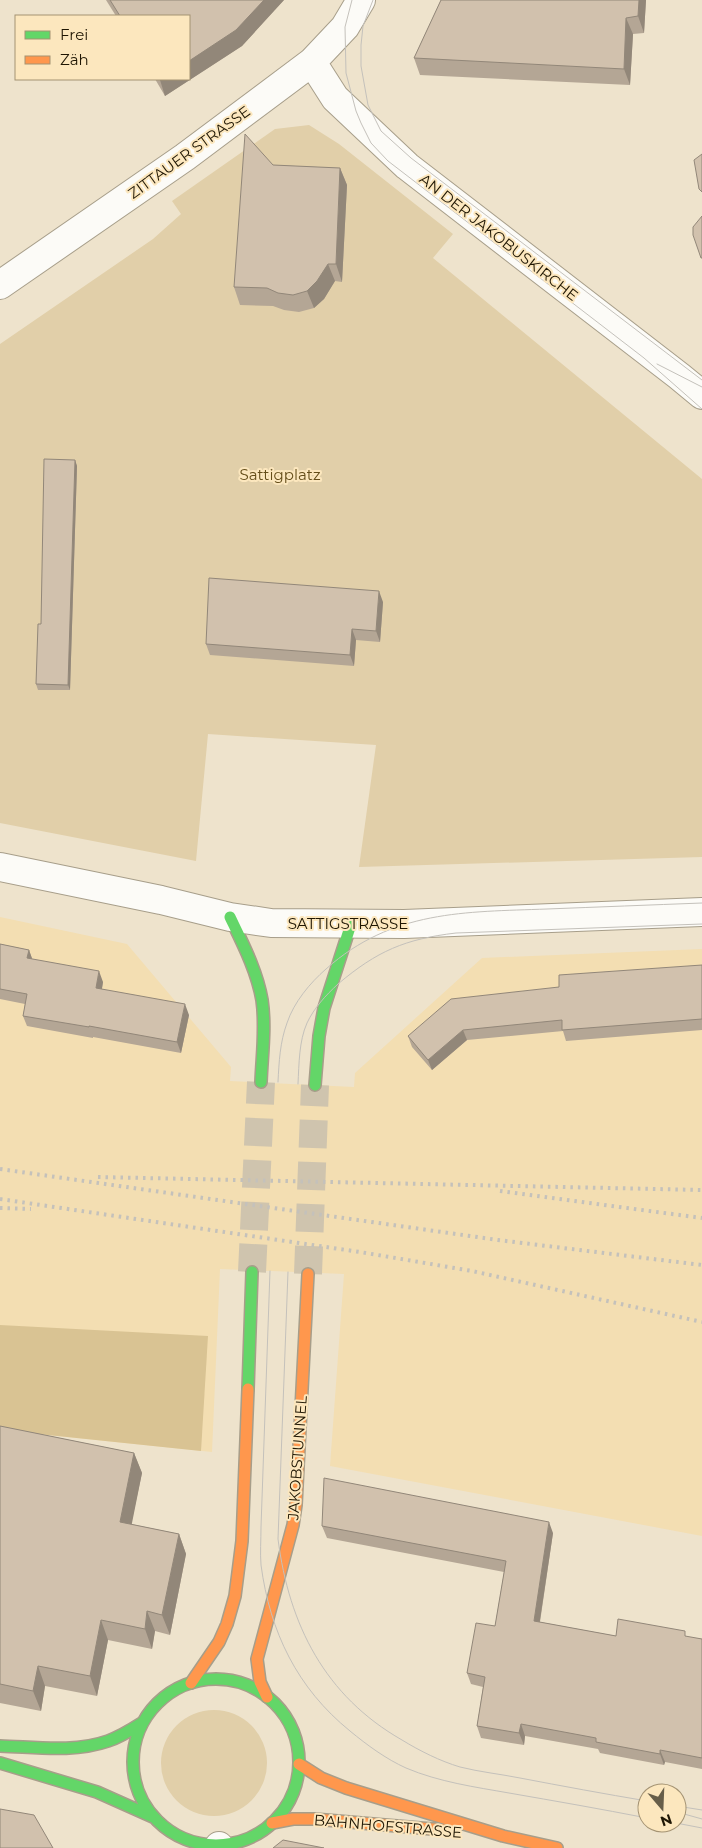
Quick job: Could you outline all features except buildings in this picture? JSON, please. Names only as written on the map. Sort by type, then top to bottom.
[{"type":"main road","points":[[230,917],[255,972],[262,1001],[261,1082]]},
{"type":"main road","points":[[315,1085],[324,1010],[351,924]]},
{"type":"main road","points":[[192,1683],[220,1643],[230,1614],[236,1585],[243,1505],[252,1272]]},
{"type":"main road","name":"JAKOBSTUNNEL","points":[[268,1697],[260,1682],[257,1659],[296,1505],[308,1274]]},
{"type":"main road","name":"BAHNHOFSTRASSE","points":[[0,1746],[73,1749],[94,1746],[116,1739],[142,1723],[163,1698],[176,1689],[207,1680],[223,1680],[254,1688],[268,1697],[281,1710],[291,1726],[297,1744],[299,1764],[296,1786],[286,1806],[272,1823],[257,1835],[219,1847],[190,1841],[164,1828],[143,1804],[136,1788],[133,1772],[133,1755],[142,1723]]},
{"type":"main road","name":"BAHNHOFSTRASSE","points":[[0,1763],[97,1792],[153,1817]]},
{"type":"main road","name":"BAHNHOFSTRASSE","points":[[299,1764],[310,1774],[324,1781],[503,1836],[557,1848]]},
{"type":"main road","name":"BAHNHOFSTRASSE","points":[[272,1823],[293,1819],[323,1819],[503,1836]]},
{"type":"street","name":"ZITTAUER STRASSE","points":[[0,285],[185,157],[312,62],[345,27],[361,0]]},
{"type":"street","name":"AN DER JAKOBUSKIRCHE","points":[[312,62],[335,98],[407,166],[702,395]]},
{"type":"street","name":"SATTIGSTRASSE","points":[[0,867],[152,898],[230,917],[271,923],[404,924],[702,912]]},
{"type":"shaded area","points":[[0,917],[127,944],[231,1067],[230,1081],[354,1087],[355,1073],[482,958],[702,949],[702,1536],[330,1466],[344,1274],[220,1269],[212,1452],[0,1430]]},
{"type":"shaded area","points":[[0,1325],[208,1336],[201,1451],[0,1430]]},
{"type":"green space","name":"Sattigplatz","points":[[309,125],[339,144],[453,234],[433,258],[702,479],[702,857],[359,867],[376,745],[208,734],[196,861],[0,823],[0,344],[153,239],[181,214],[172,201],[275,129]]},
{"type":"green space","points":[[214,1710],[234,1714],[252,1725],[263,1743],[267,1763],[263,1783],[252,1801],[234,1812],[214,1816],[194,1812],[176,1801],[165,1783],[161,1763],[165,1743],[176,1725],[194,1714]]},
{"type":"tunnel","points":[[252,1272],[261,1082]]},
{"type":"tunnel","points":[[308,1274],[315,1085]]},
{"type":"tram line","points":[[352,0],[345,27],[346,73],[356,111],[371,143],[388,161],[644,358],[702,409]]},
{"type":"tram line","points":[[373,0],[363,26],[361,66],[368,105],[381,131],[411,158],[702,380]]},
{"type":"tram line","points":[[657,364],[702,387]]},
{"type":"tram line","points":[[278,1082],[283,1037],[290,1015],[298,1000],[314,980],[326,969],[351,950],[377,935],[403,925],[431,918],[487,911],[702,903]]},
{"type":"tram line","points":[[298,1084],[302,1037],[313,1012],[338,984],[366,963],[392,948],[422,939],[456,933],[702,924]]},
{"type":"tram line","points":[[270,1271],[261,1565],[265,1590],[279,1636],[301,1677],[331,1714],[350,1731],[377,1751],[406,1768],[431,1777],[457,1783],[637,1816]]},
{"type":"tram line","points":[[288,1272],[278,1539],[283,1571],[291,1600],[302,1629],[315,1655],[332,1680],[352,1702],[375,1722],[409,1744],[445,1762],[475,1770],[637,1799]]},
{"type":"tram line","points":[[687,1808],[702,1810]]},
{"type":"tram line","points":[[687,1815],[702,1819]]},
{"type":"tram line","points":[[687,1825],[702,1828]]},
{"type":"railway","points":[[0,1169],[498,1240],[702,1265]]},
{"type":"railway","points":[[98,1177],[702,1190]]},
{"type":"railway","points":[[500,1191],[702,1218]]},
{"type":"railway","points":[[0,1199],[360,1252],[472,1271],[702,1322]]},
{"type":"railway","points":[[0,1208],[31,1209]]},
{"type":"traffic: fast","points":[[230,917],[245,947],[260,989],[264,1031],[261,1082]]},
{"type":"traffic: fast","points":[[315,1085],[319,1036],[324,1008],[351,924]]},
{"type":"traffic: fast","points":[[248,1389],[252,1272]]},
{"type":"traffic: fast","points":[[208,1679],[224,1679],[248,1685],[275,1703],[293,1730],[299,1762],[293,1794],[275,1821],[248,1839],[224,1845],[208,1845],[184,1839],[163,1826],[152,1815],[139,1794],[133,1770],[133,1754],[139,1730],[152,1709],[163,1698],[184,1685],[208,1679]]},
{"type":"traffic: fast","points":[[0,1746],[68,1748],[95,1745],[125,1733],[142,1723]]},
{"type":"traffic: fast","points":[[0,1763],[97,1792],[153,1817]]},
{"type":"traffic: slow","points":[[267,1697],[260,1682],[257,1659],[293,1525],[296,1505],[308,1274]]},
{"type":"traffic: slow","points":[[191,1683],[219,1642],[227,1624],[235,1596],[242,1541],[248,1389]]},
{"type":"traffic: slow","points":[[299,1764],[321,1778],[346,1788],[503,1836],[557,1848]]},
{"type":"traffic: slow","points":[[272,1823],[293,1819],[314,1819],[444,1830]]}]
